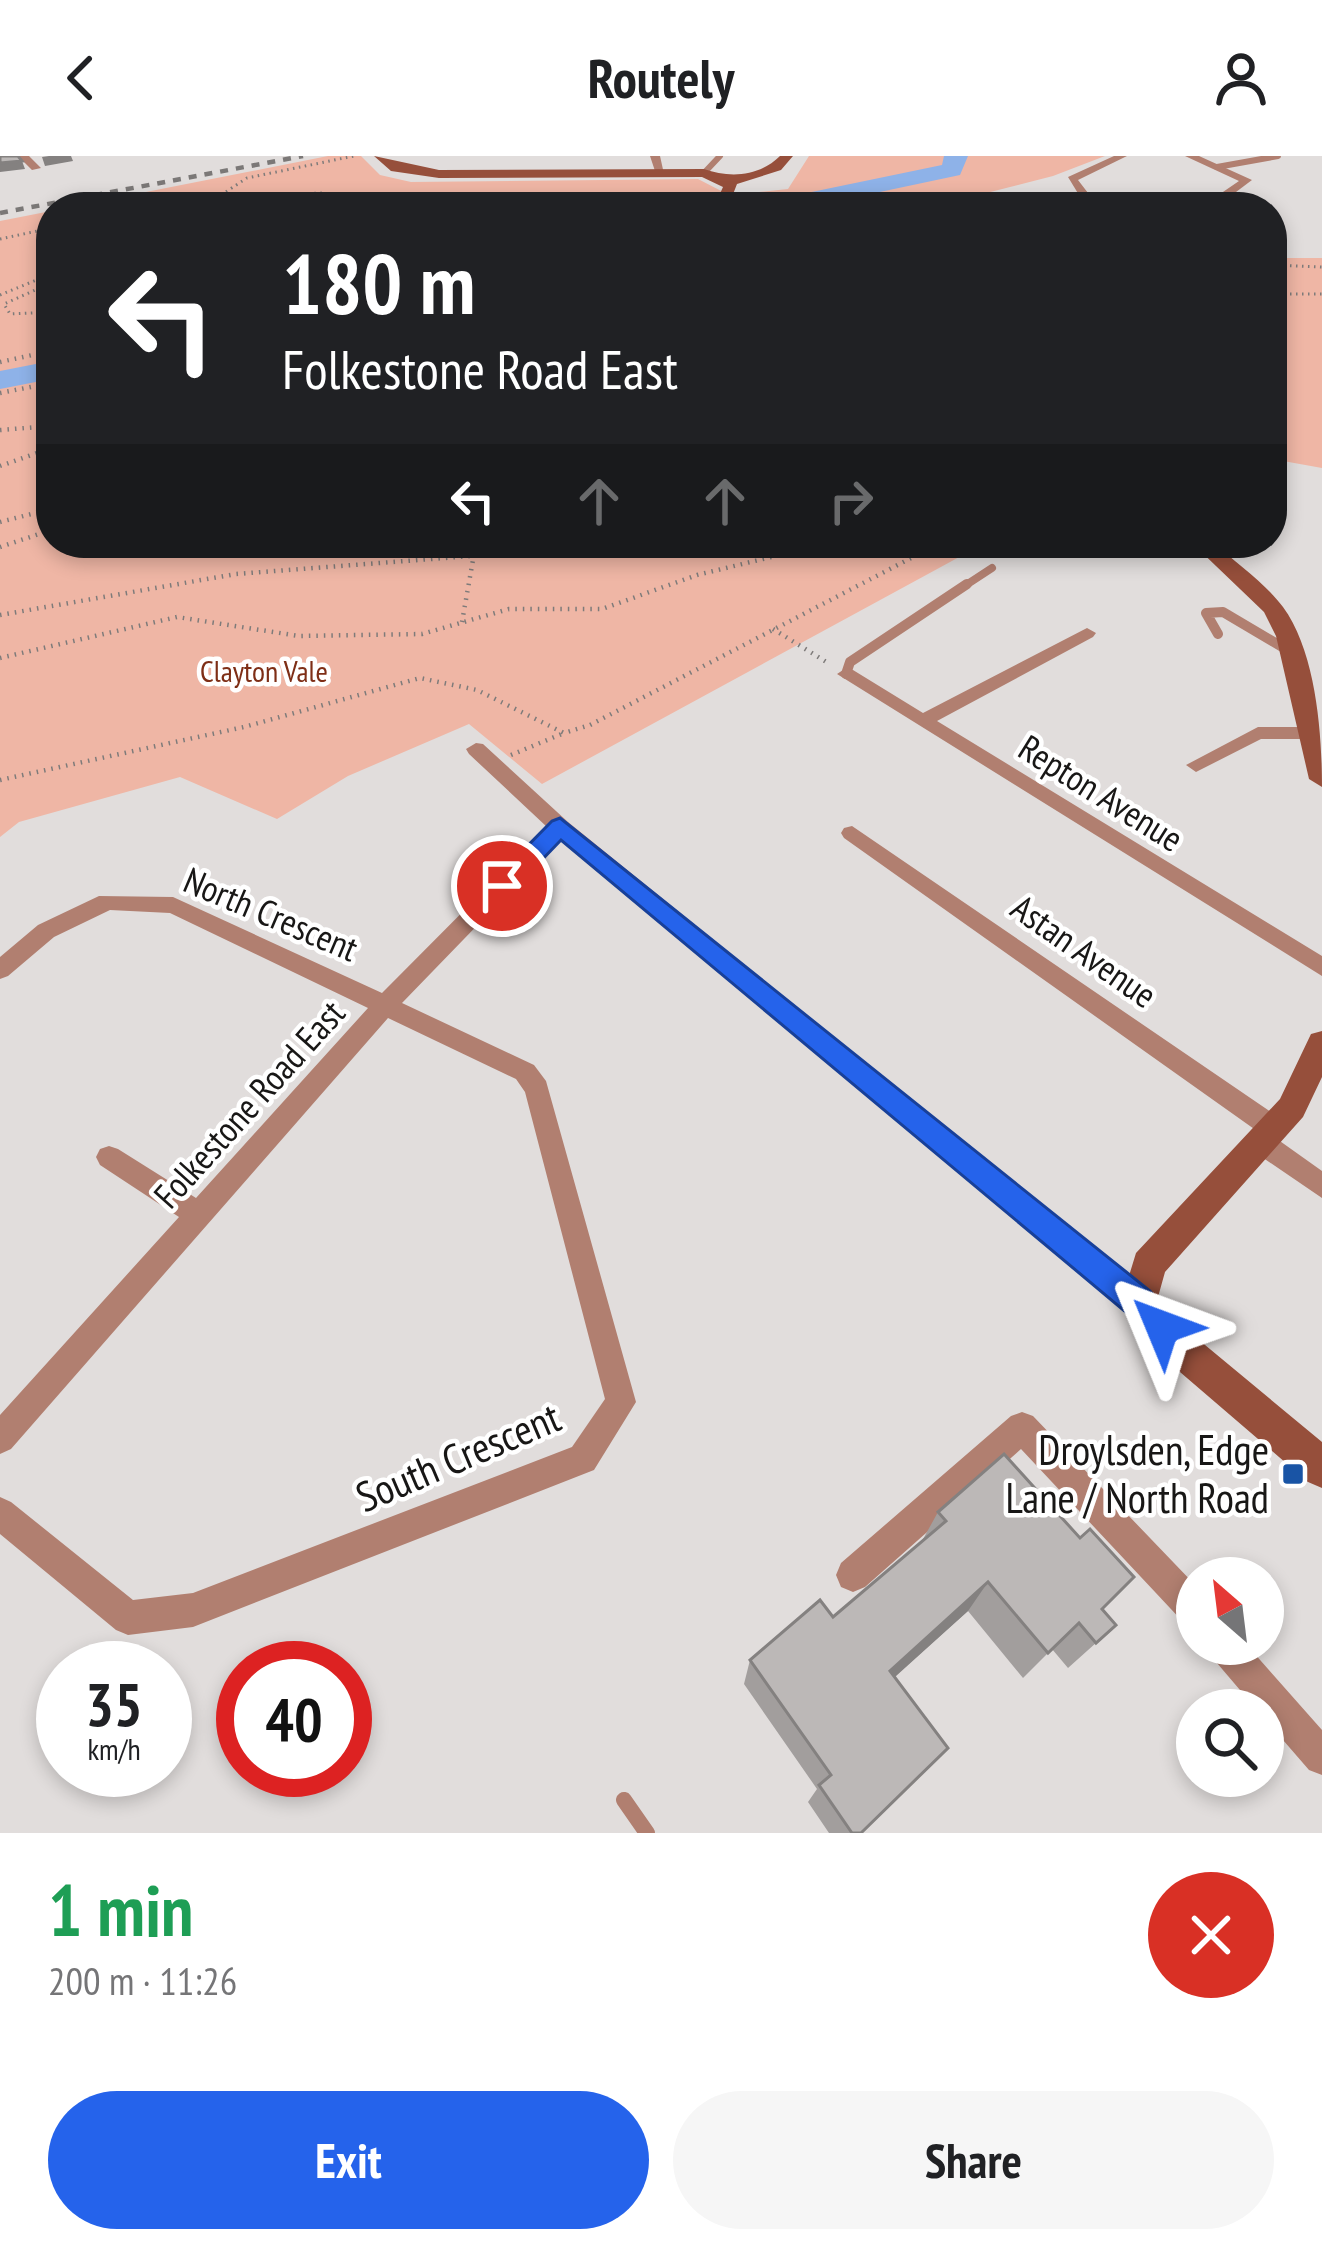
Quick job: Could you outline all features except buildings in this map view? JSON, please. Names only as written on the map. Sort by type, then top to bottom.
[{"type":"street","points":[[23,156],[36,168]]},
{"type":"street","points":[[380,156],[396,168],[440,174],[704,173],[724,192]]},
{"type":"street","points":[[655,156],[660,172]]},
{"type":"street","points":[[730,192],[787,156]]},
{"type":"street","points":[[1082,192],[1072,179],[1122,156]]},
{"type":"street","points":[[1190,156],[1247,181],[1230,192]]},
{"type":"street","points":[[1218,558],[1273,609],[1290,652],[1322,779]]},
{"type":"street","points":[[923,722],[1087,633]]},
{"type":"street","name":"Repton Avenue","points":[[846,674],[1322,967]]},
{"type":"street","points":[[1295,685],[1322,697]]},
{"type":"street","points":[[1196,765],[1258,733],[1308,734]]},
{"type":"street","points":[[484,757],[560,826],[1138,1302],[1186,1353],[1322,1468]]},
{"type":"street","name":"Folkestone Road East","points":[[0,1438],[386,1004],[560,826]]},
{"type":"street","name":"Astan Avenue","points":[[852,833],[1267,1135],[1322,1186]]},
{"type":"street","name":"North Crescent","points":[[0,970],[46,932],[107,902],[173,905],[386,1004]]},
{"type":"street","name":"South Crescent","points":[[0,1513],[128,1618],[193,1610],[583,1459],[621,1402],[537,1088],[525,1072],[386,1004]]},
{"type":"street","points":[[1138,1302],[1149,1264],[1292,1108],[1322,1043]]},
{"type":"street","points":[[109,1157],[198,1214]]},
{"type":"street","points":[[854,1575],[1022,1427],[1176,1590]]},
{"type":"street","points":[[1241,1665],[1322,1757]]},
{"type":"lane","points":[[704,173],[719,156]]},
{"type":"lane","points":[[1216,167],[1278,156]]},
{"type":"lane","points":[[846,674],[850,662],[992,568]]},
{"type":"lane","points":[[1218,634],[1206,614],[1223,612],[1290,652]]},
{"type":"lane","points":[[624,1800],[647,1833]]},
{"type":"path","points":[[225,192],[247,178],[354,156]]},
{"type":"path","points":[[0,239],[36,232]]},
{"type":"path","points":[[1287,266],[1322,267]]},
{"type":"path","points":[[0,296],[36,280]]},
{"type":"path","points":[[36,290],[4,304],[10,314],[36,313]]},
{"type":"path","points":[[1287,294],[1322,292]]},
{"type":"path","points":[[0,362],[36,354]]},
{"type":"path","points":[[0,393],[36,386]]},
{"type":"path","points":[[0,430],[36,427]]},
{"type":"path","points":[[0,466],[36,453]]},
{"type":"path","points":[[0,522],[36,513]]},
{"type":"path","points":[[0,547],[36,535]]},
{"type":"path","points":[[0,616],[236,574],[426,558]]},
{"type":"path","points":[[462,622],[473,558]]},
{"type":"path","points":[[0,658],[177,617],[326,638],[422,634],[509,609],[602,609],[697,575],[767,558]]},
{"type":"path","points":[[484,757],[590,725],[911,558]]},
{"type":"path","points":[[772,629],[846,674]]},
{"type":"path","points":[[0,781],[244,727],[420,678],[442,679],[500,699],[564,733]]},
{"type":"green space","points":[[328,156],[361,156],[380,175],[411,182],[698,179],[723,192],[146,192]]},
{"type":"green space","points":[[809,156],[1105,156],[990,192],[758,192],[788,189]]},
{"type":"green space","name":"Clayton Vale","points":[[36,214],[36,558],[957,558],[542,784],[469,724],[348,776],[277,819],[180,777],[19,822],[0,837],[0,221]]},
{"type":"green space","points":[[1287,258],[1322,258],[1322,468],[1287,462]]},
{"type":"waterway","points":[[846,192],[952,170],[956,156]]},
{"type":"waterway","points":[[0,380],[36,373]]},
{"type":"railway","points":[[112,192],[303,156]]},
{"type":"railway","points":[[0,213],[36,206]]},
{"type":"place","name":"Droylsden, Edge Lane / North Road","points":[[1293,1474]]},
{"type":"route","points":[[502,886],[560,826],[1138,1302],[1162,1327]]}]
